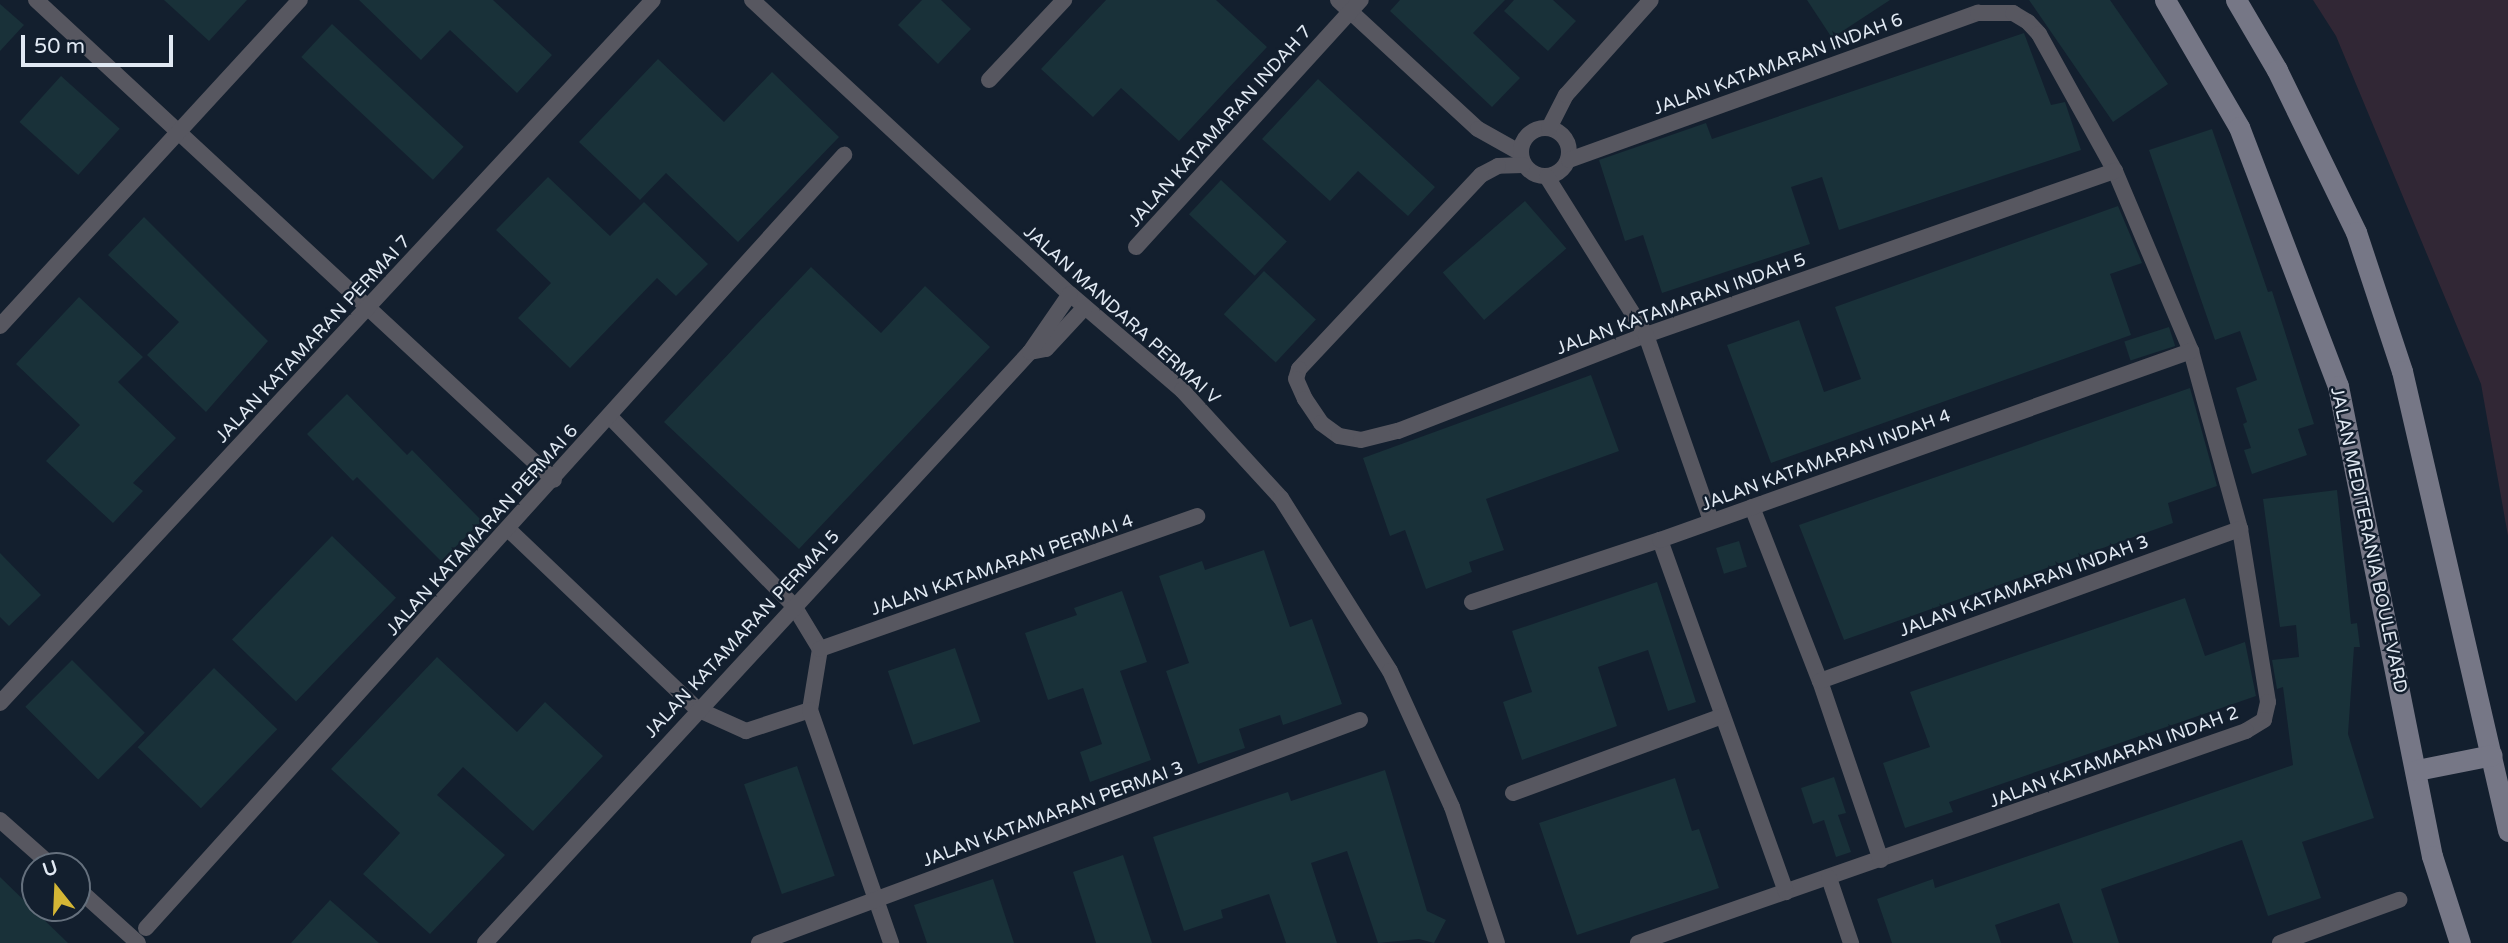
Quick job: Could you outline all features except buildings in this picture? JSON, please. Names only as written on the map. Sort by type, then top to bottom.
[{"type":"street","points":[[36,0],[554,480]]},
{"type":"street","points":[[0,326],[300,0]]},
{"type":"street","name":"JALAN KATAMARAN PERMAI 7","points":[[0,703],[653,0]]},
{"type":"street","name":"JALAN MANDARA PERMAI V","points":[[752,0],[1070,294],[1182,390],[1281,498],[1390,671],[1452,807],[1497,943]]},
{"type":"street","points":[[989,80],[1064,0]]},
{"type":"street","points":[[1338,0],[1356,6],[1478,129],[1521,159],[1533,175],[1547,177],[1560,172],[1569,160],[1569,146],[1562,134],[1549,128],[1529,134],[1521,159]]},
{"type":"street","points":[[1549,128],[1566,95],[1651,0]]},
{"type":"street","name":"JALAN MEDITERANIA BOULEVARD","points":[[2165,0],[2239,127],[2338,386],[2417,770],[2432,856],[2460,943]]},
{"type":"street","points":[[2236,0],[2277,70],[2356,232],[2402,371],[2508,831]]},
{"type":"street","name":"JALAN KATAMARAN INDAH 7","points":[[1136,247],[1356,6]]},
{"type":"street","name":"JALAN KATAMARAN INDAH 6","points":[[1569,160],[1960,19],[2001,11]]},
{"type":"street","name":"JALAN KATAMARAN INDAH 2","points":[[1638,943],[2246,732],[2264,720],[2268,702],[2240,528],[2192,351],[2115,171],[2039,34],[2028,22],[2001,11]]},
{"type":"street","name":"JALAN KATAMARAN PERMAI 6","points":[[146,928],[611,418],[844,155]]},
{"type":"street","name":"JALAN KATAMARAN INDAH 5","points":[[1521,159],[1480,175],[1299,369],[1300,389],[1321,423],[1339,436],[1361,440],[1398,431],[1646,335],[2115,171]]},
{"type":"street","points":[[1547,177],[1646,335],[1711,521]]},
{"type":"street","name":"JALAN KATAMARAN PERMAI 5","points":[[485,943],[696,709],[1030,352],[1070,294]]},
{"type":"street","name":"JALAN KATAMARAN PERMAI 5","points":[[1030,352],[1046,349],[1085,307]]},
{"type":"street","name":"JALAN KATAMARAN INDAH 4","points":[[1472,602],[1660,540],[2192,351]]},
{"type":"street","points":[[611,418],[794,606],[820,649],[810,710],[891,943]]},
{"type":"street","points":[[1752,507],[1820,681],[1881,860]]},
{"type":"street","name":"JALAN KATAMARAN PERMAI 4","points":[[820,649],[1197,516]]},
{"type":"street","name":"JALAN KATAMARAN INDAH 3","points":[[1820,681],[2240,528]]},
{"type":"street","points":[[509,530],[696,709],[746,731],[810,710]]},
{"type":"street","points":[[1660,540],[1786,892]]},
{"type":"street","points":[[1513,793],[1722,716]]},
{"type":"street","name":"JALAN KATAMARAN PERMAI 3","points":[[759,943],[1360,720]]},
{"type":"street","points":[[2417,770],[2491,755]]},
{"type":"street","points":[[0,820],[36,852]]},
{"type":"street","points":[[1829,878],[1851,943]]},
{"type":"street","points":[[2280,943],[2399,900]]},
{"type":"street","points":[[91,901],[138,943]]},
{"type":"shaded area","points":[[2313,0],[2508,0],[2508,536],[2481,384],[2336,36]]}]
